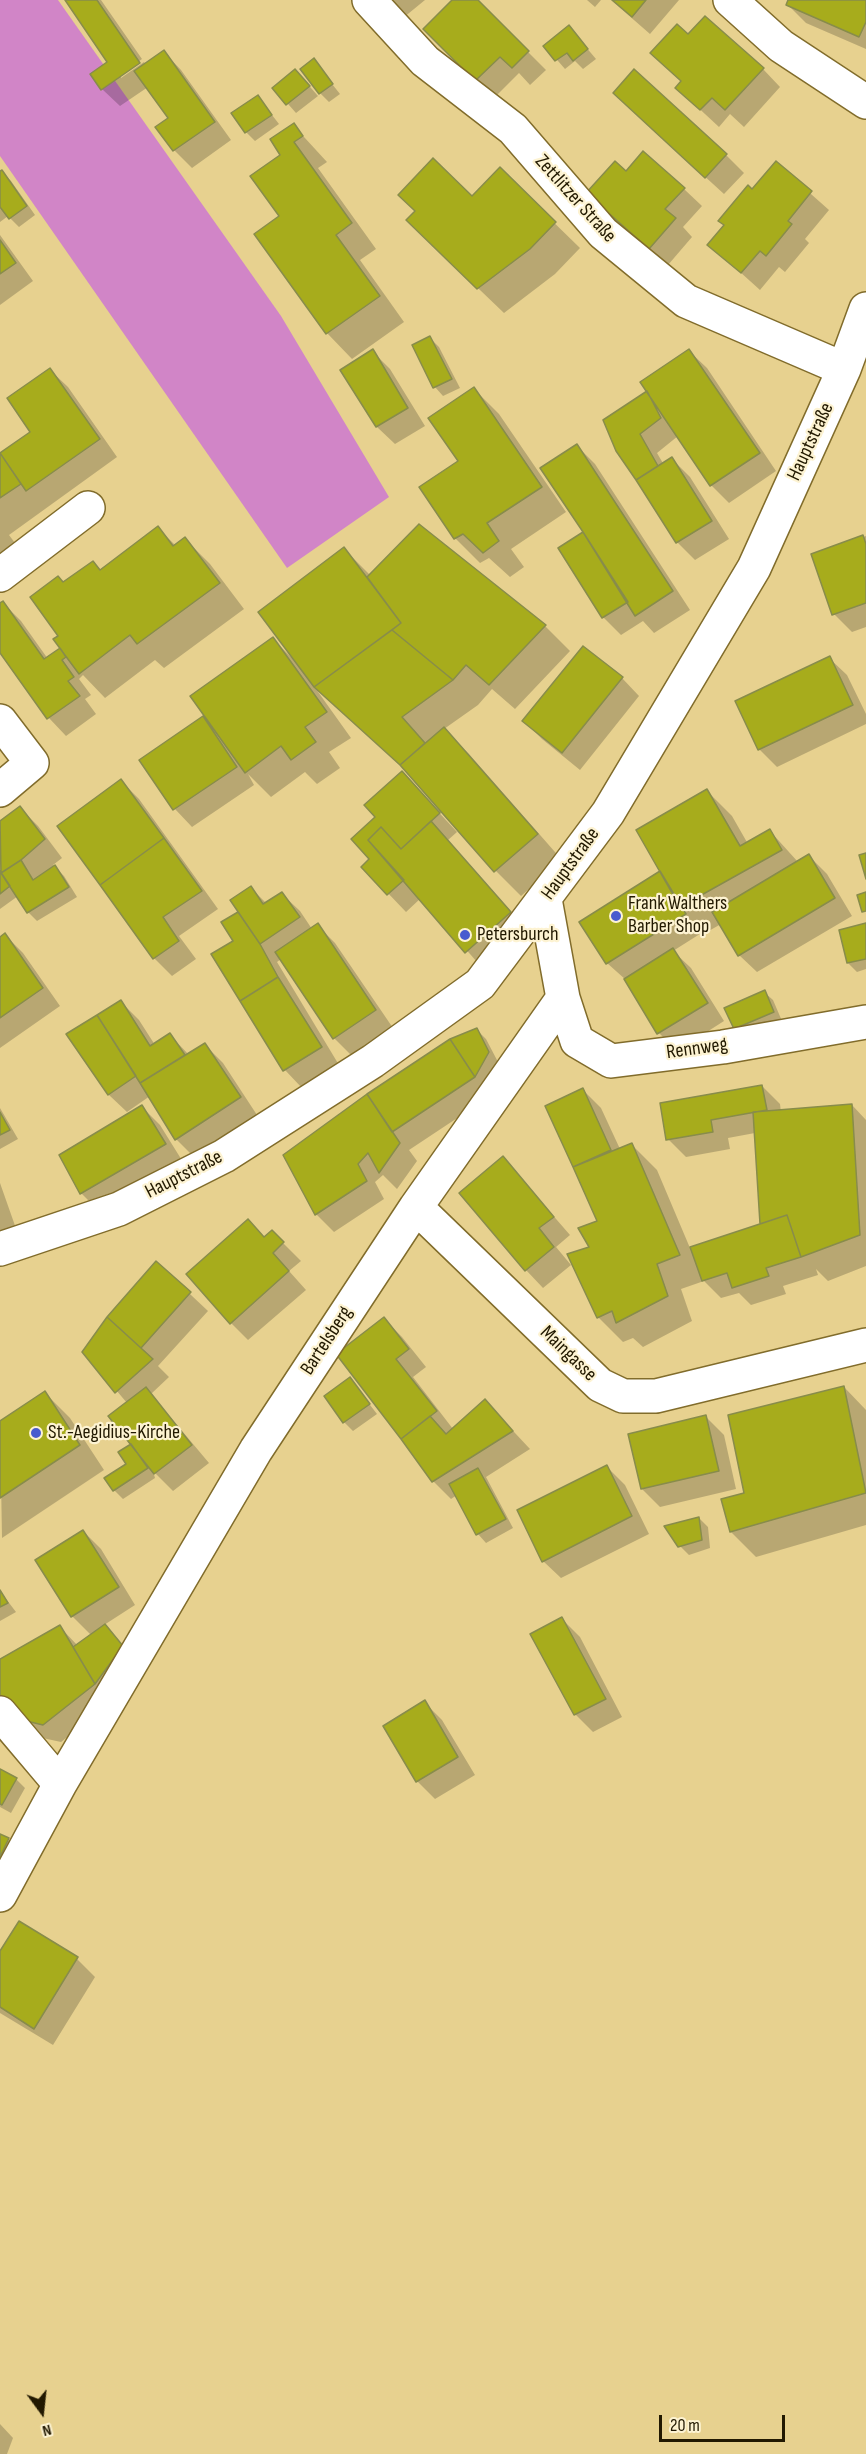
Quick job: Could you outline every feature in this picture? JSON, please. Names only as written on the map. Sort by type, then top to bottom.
[{"type":"street","name":"Zettlitzer Straße","points":[[369,0],[425,61],[513,129],[603,233],[686,301],[844,369]]},
{"type":"street","points":[[730,0],[782,46],[866,102]]},
{"type":"street","name":"Hauptstraße","points":[[0,1250],[118,1209],[224,1156],[363,1067],[480,984],[608,813],[754,568],[844,369],[866,309]]},
{"type":"street","points":[[0,575],[88,508]]},
{"type":"street","points":[[0,721],[32,763],[0,790]]},
{"type":"street","points":[[545,899],[563,998]]},
{"type":"street","name":"Rennweg","points":[[563,998],[577,1041],[611,1061],[723,1047],[866,1022]]},
{"type":"street","name":"Bartelsberg","points":[[0,1895],[60,1784],[256,1450],[416,1207],[563,998]]},
{"type":"street","name":"Maingasse","points":[[416,1207],[600,1385],[623,1396],[656,1396],[866,1345]]},
{"type":"street","points":[[0,1713],[60,1784]]},
{"type":"shaded area","points":[[0,0],[58,0],[281,316],[389,497],[287,568],[0,156]]},
{"type":"building","points":[[65,0],[97,0],[140,63],[101,90],[90,74],[107,62]]},
{"type":"building","points":[[452,0],[478,0],[529,51],[512,68],[500,57],[475,81],[423,29]]},
{"type":"building","points":[[612,0],[646,0],[632,17]]},
{"type":"building","points":[[788,0],[866,0],[866,22],[859,37],[786,5]]},
{"type":"building","points":[[705,16],[764,68],[725,110],[712,98],[700,110],[675,88],[681,81],[650,53],[677,24],[688,34]]},
{"type":"building","points":[[569,25],[588,49],[573,61],[567,53],[555,61],[543,46]]},
{"type":"building","points":[[164,50],[215,122],[173,151],[155,127],[168,118],[134,71]]},
{"type":"building","points":[[314,58],[333,84],[319,94],[300,69]]},
{"type":"building","points":[[295,69],[310,86],[286,105],[272,88]]},
{"type":"building","points":[[634,69],[727,154],[705,178],[613,93]]},
{"type":"building","points":[[258,95],[272,115],[245,133],[231,113]]},
{"type":"building","points":[[294,123],[303,136],[294,142],[352,223],[336,235],[380,296],[326,334],[254,234],[279,216],[250,176],[280,155],[270,139]]},
{"type":"building","points":[[643,151],[685,188],[665,209],[676,218],[649,249],[586,193],[615,161],[626,171]]},
{"type":"building","points":[[433,158],[472,196],[500,167],[556,222],[530,249],[477,289],[406,220],[415,211],[398,195]]},
{"type":"building","points":[[776,161],[812,191],[788,221],[792,224],[766,256],[760,251],[741,273],[707,245],[724,225],[718,221],[748,185],[752,189]]},
{"type":"building","points":[[2,170],[27,206],[9,219],[0,207],[0,171]]},
{"type":"building","points":[[0,240],[16,263],[0,274]]},
{"type":"building","points":[[430,336],[452,379],[433,388],[412,345]]},
{"type":"building","points":[[373,349],[408,408],[376,427],[340,370]]},
{"type":"building","points":[[689,349],[760,453],[710,486],[640,382]]},
{"type":"building","points":[[50,368],[100,439],[26,491],[0,453],[30,432],[7,398]]},
{"type":"building","points":[[474,387],[542,487],[487,523],[499,541],[483,553],[463,534],[454,539],[419,487],[458,461],[428,418]]},
{"type":"building","points":[[647,391],[661,418],[640,434],[658,466],[636,480],[616,451],[603,420]]},
{"type":"building","points":[[577,444],[673,591],[635,616],[540,468]]},
{"type":"building","points":[[0,453],[21,484],[0,498]]},
{"type":"building","points":[[672,457],[712,521],[676,543],[636,480]]},
{"type":"building","points":[[419,524],[546,625],[489,685],[466,665],[453,680],[392,630],[401,623],[367,577]]},
{"type":"building","points":[[158,526],[173,546],[185,537],[220,583],[137,644],[130,635],[79,674],[53,639],[58,636],[30,597],[58,576],[63,582],[93,561],[100,570]]},
{"type":"building","points":[[583,532],[628,602],[602,618],[558,548]]},
{"type":"building","points":[[863,535],[866,544],[866,603],[832,615],[811,554]]},
{"type":"building","points":[[344,547],[401,623],[314,687],[258,612]]},
{"type":"building","points":[[3,601],[44,659],[60,648],[66,657],[62,660],[74,677],[68,681],[80,696],[47,719],[0,653],[0,603]]},
{"type":"building","points":[[392,630],[453,680],[402,717],[425,743],[400,765],[314,687]]},
{"type":"building","points":[[273,637],[327,712],[305,727],[316,742],[291,760],[281,746],[245,773],[190,696]]},
{"type":"building","points":[[583,646],[623,677],[562,753],[522,721]]},
{"type":"building","points":[[830,656],[853,705],[758,750],[735,701]]},
{"type":"building","points":[[203,716],[237,767],[173,810],[139,760]]},
{"type":"building","points":[[444,727],[538,834],[494,872],[400,765]]},
{"type":"building","points":[[402,771],[440,813],[401,849],[381,827],[368,840],[404,880],[387,895],[361,867],[369,859],[351,839],[375,817],[364,805]]},
{"type":"building","points":[[121,779],[164,838],[100,885],[57,826]]},
{"type":"building","points":[[707,789],[740,846],[770,829],[782,850],[680,907],[636,830]]},
{"type":"building","points":[[20,806],[45,839],[21,860],[1,873],[0,821]]},
{"type":"building","points":[[431,821],[511,912],[465,953],[368,840],[381,827],[401,849]]},
{"type":"building","points":[[164,838],[202,891],[163,917],[179,941],[153,959],[100,885]]},
{"type":"building","points":[[866,853],[866,879],[859,855]]},
{"type":"building","points":[[809,854],[835,898],[738,956],[712,912]]},
{"type":"building","points":[[21,860],[33,880],[55,865],[69,887],[27,913],[1,873]]},
{"type":"building","points":[[0,871],[10,886],[0,894]]},
{"type":"building","points":[[660,871],[686,914],[606,964],[579,922]]},
{"type":"building","points":[[251,886],[263,904],[282,892],[300,917],[260,944],[230,900]]},
{"type":"building","points":[[866,892],[866,911],[862,912],[857,895]]},
{"type":"building","points":[[238,912],[260,944],[278,977],[240,1001],[211,954],[233,941],[221,922]]},
{"type":"building","points":[[318,923],[376,1010],[333,1039],[275,952]]},
{"type":"building","points":[[866,923],[866,959],[847,963],[839,930]]},
{"type":"building","points":[[5,933],[43,988],[0,1018],[0,937]]},
{"type":"building","points":[[673,948],[708,1003],[657,1034],[624,979]]},
{"type":"building","points":[[278,977],[322,1047],[283,1071],[240,1001]]},
{"type":"building","points":[[765,990],[774,1012],[734,1029],[724,1008]]},
{"type":"building","points":[[121,1000],[150,1046],[170,1033],[185,1055],[140,1083],[97,1015]]},
{"type":"building","points":[[97,1015],[136,1076],[108,1095],[66,1034]]},
{"type":"building","points":[[477,1028],[489,1052],[475,1077],[450,1039]]},
{"type":"building","points":[[450,1039],[475,1077],[392,1132],[367,1094]]},
{"type":"building","points":[[205,1043],[241,1097],[175,1140],[140,1083]]},
{"type":"building","points":[[762,1085],[767,1110],[711,1120],[713,1132],[666,1140],[660,1103]]},
{"type":"building","points":[[583,1088],[611,1150],[573,1167],[545,1106]]},
{"type":"building","points":[[367,1094],[400,1143],[379,1173],[368,1153],[358,1164],[367,1181],[315,1215],[283,1155]]},
{"type":"building","points":[[852,1104],[860,1235],[801,1257],[787,1215],[760,1224],[753,1112]]},
{"type":"building","points":[[142,1105],[166,1144],[80,1194],[59,1155]]},
{"type":"building","points":[[0,1112],[10,1130],[0,1135]]},
{"type":"building","points":[[632,1143],[680,1255],[657,1264],[668,1296],[616,1323],[612,1311],[597,1318],[567,1254],[589,1247],[578,1228],[597,1221],[573,1167]]},
{"type":"building","points":[[503,1156],[554,1217],[539,1228],[554,1247],[525,1271],[459,1193]]},
{"type":"building","points":[[787,1215],[801,1257],[766,1268],[769,1276],[732,1288],[727,1273],[702,1281],[690,1247]]},
{"type":"building","points":[[248,1219],[264,1237],[272,1230],[284,1242],[273,1253],[289,1271],[230,1324],[186,1274]]},
{"type":"building","points":[[156,1261],[191,1292],[141,1348],[107,1317]]},
{"type":"building","points":[[107,1317],[153,1359],[115,1393],[82,1352]]},
{"type":"building","points":[[384,1317],[409,1349],[396,1359],[437,1411],[401,1439],[336,1354]]},
{"type":"building","points":[[350,1377],[370,1404],[343,1423],[324,1396]]},
{"type":"building","points":[[844,1386],[866,1493],[730,1532],[721,1499],[744,1493],[728,1415]]},
{"type":"building","points":[[146,1387],[192,1445],[154,1474],[108,1416]]},
{"type":"building","name":"St.-Aegidius-Kirche","points":[[45,1391],[80,1445],[0,1498],[0,1421]]},
{"type":"building","points":[[485,1399],[513,1431],[432,1482],[401,1439],[430,1416],[446,1434]]},
{"type":"building","points":[[706,1415],[719,1471],[641,1489],[628,1434]]},
{"type":"building","points":[[131,1444],[148,1468],[113,1491],[104,1478],[126,1464],[118,1452]]},
{"type":"building","points":[[607,1465],[632,1516],[542,1562],[517,1510]]},
{"type":"building","points":[[478,1468],[506,1519],[476,1535],[449,1484]]},
{"type":"building","points":[[699,1517],[702,1540],[678,1547],[664,1526]]},
{"type":"building","points":[[83,1530],[119,1587],[71,1617],[35,1560]]},
{"type":"building","points":[[0,1590],[8,1603],[0,1607]]},
{"type":"building","points":[[562,1617],[606,1699],[574,1715],[530,1634]]},
{"type":"building","points":[[105,1624],[123,1646],[95,1684],[73,1647]]},
{"type":"building","points":[[60,1625],[95,1684],[43,1725],[18,1719],[0,1705],[0,1659]]},
{"type":"building","points":[[425,1700],[458,1757],[416,1782],[383,1726]]},
{"type":"building","points":[[0,1769],[17,1778],[2,1805],[0,1804]]},
{"type":"building","points":[[0,1834],[9,1838],[0,1857]]},
{"type":"building","points":[[19,1921],[78,1957],[34,2029],[0,2007],[0,1951]]},
{"type":"place","name":"Frank Walthers Barber Shop","points":[[616,916]]},
{"type":"place","name":"Petersburch","points":[[465,935]]},
{"type":"place","name":"St.-Aegidius-Kirche","points":[[36,1433]]}]
